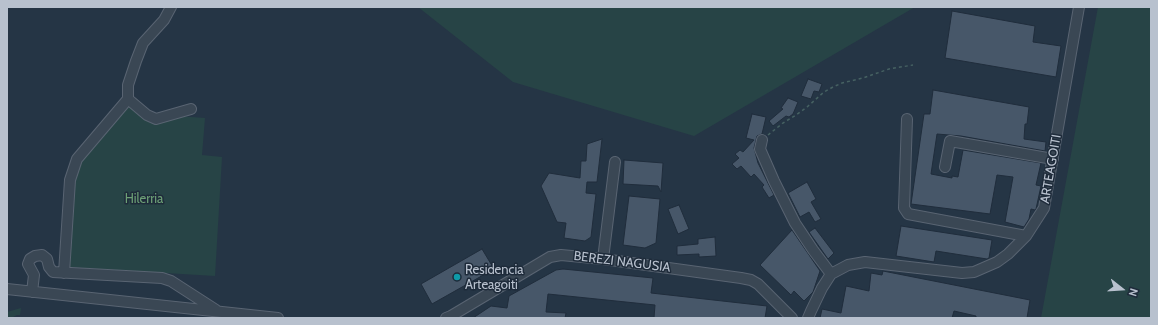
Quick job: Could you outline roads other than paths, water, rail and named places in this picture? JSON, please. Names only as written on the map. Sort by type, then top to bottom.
[{"type":"street","points":[[64,273],[70,180],[77,159],[128,99],[128,85],[143,43],[164,20],[171,7]]},
{"type":"street","name":"ARTEAGOITI","points":[[831,274],[848,265],[865,262],[962,273],[974,272],[997,262],[1008,254],[1026,236],[1044,208],[1079,7]]},
{"type":"street","points":[[128,99],[147,115],[156,119],[191,108]]},
{"type":"street","points":[[907,119],[904,208],[908,214],[1026,236]]},
{"type":"street","points":[[762,140],[760,149],[794,223],[831,274],[822,288],[808,318]]},
{"type":"street","points":[[945,167],[950,141],[1053,159]]},
{"type":"street","points":[[603,260],[615,162]]},
{"type":"street","points":[[32,292],[34,275],[28,264],[30,259],[35,256],[42,255],[47,259],[49,267],[53,272],[162,278],[171,281],[219,311]]},
{"type":"street","name":"BEREZI NAGUSIA","points":[[449,317],[550,257],[561,255],[751,280],[758,284],[792,318]]},
{"type":"street","points":[[7,289],[278,318]]},
{"type":"place","name":"Residencia Arteagoiti","points":[[457,277]]},
{"type":"park label","name":"Hilerria","points":[[144,199]]}]
